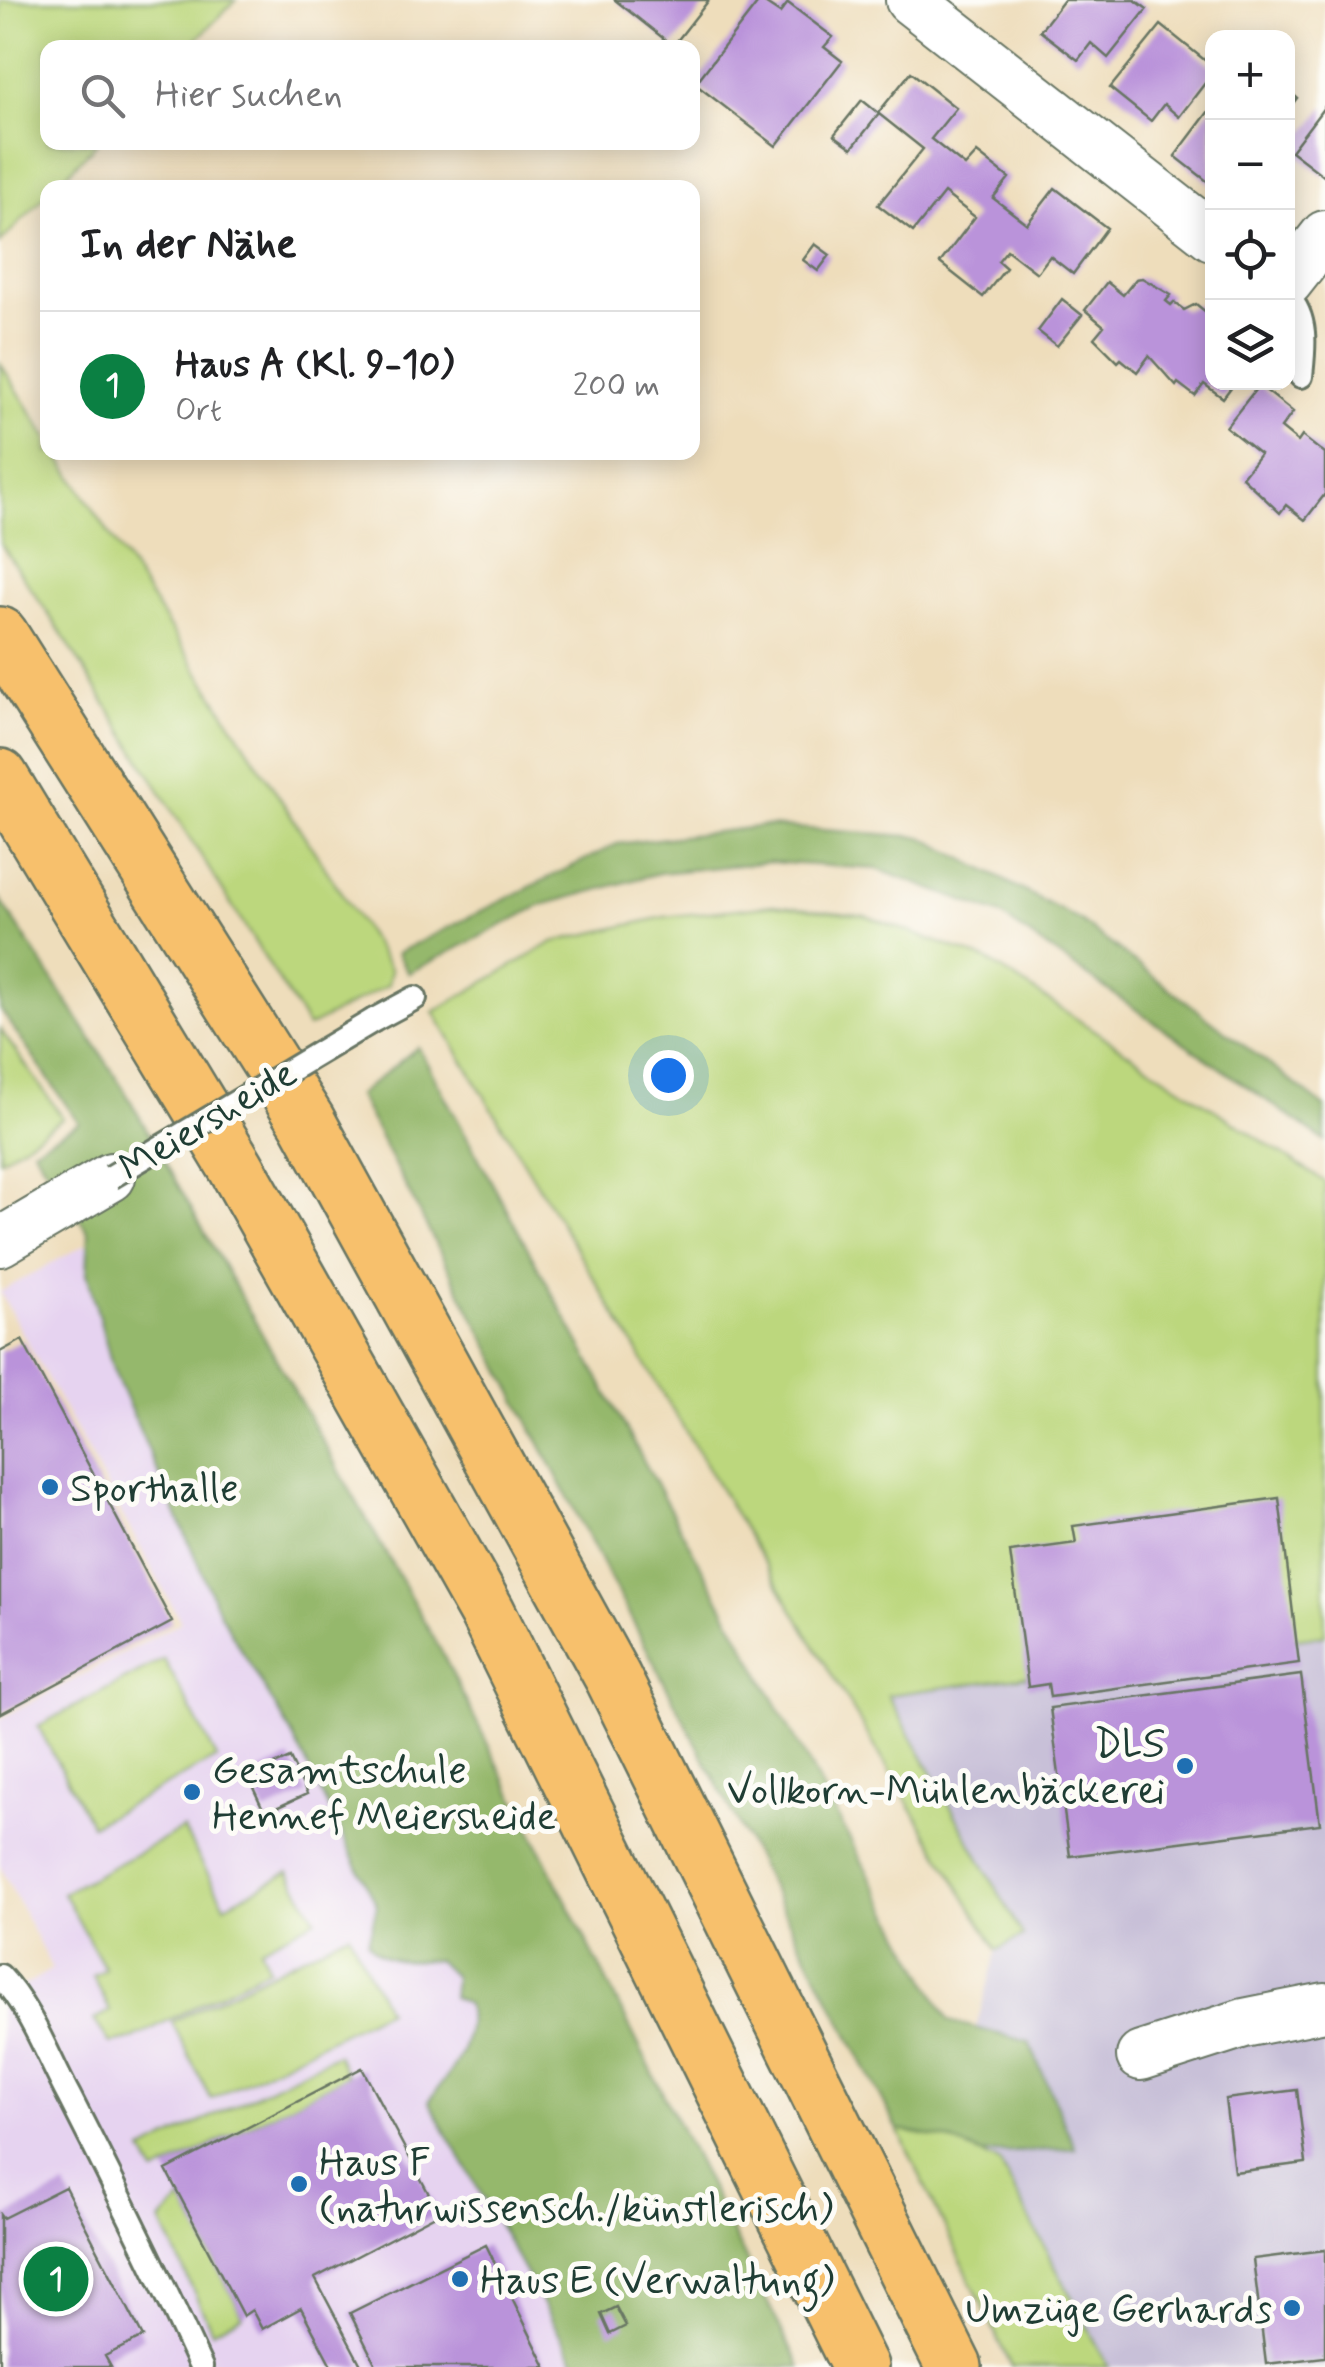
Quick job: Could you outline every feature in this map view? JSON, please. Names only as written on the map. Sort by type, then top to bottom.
[{"type":"highway","points":[[0,635],[306,1121],[345,1190],[613,1678],[954,2367]]},
{"type":"highway","points":[[0,777],[236,1167],[487,1612],[860,2367]]},
{"type":"street","points":[[910,0],[1205,231]]},
{"type":"street","points":[[1295,273],[1325,235]]},
{"type":"street","name":"Meiersheide","points":[[0,1242],[111,1176]]},
{"type":"street","points":[[1141,2056],[1244,2023],[1325,2007]]},
{"type":"lane","points":[[1291,300],[1296,306],[1305,342],[1301,376]]},
{"type":"lane","name":"Meiersheide","points":[[111,1176],[414,998]]},
{"type":"lane","points":[[0,1976],[14,1992],[35,2031],[201,2367]]},
{"type":"shaded area","name":"Gesamtschule Hennef Meiersheide","points":[[86,1244],[640,2262],[688,2367],[0,2367],[0,2000],[52,1969],[0,1866],[0,1719],[181,1622],[0,1292]]},
{"type":"shaded area","points":[[1325,1635],[1325,2367],[1010,2367],[898,2130],[982,2154],[1075,2148],[1029,2042],[976,2028],[997,1950],[1023,1936],[887,1695]]},
{"type":"green space","points":[[0,0],[236,0],[196,40],[40,40],[40,150],[90,150],[61,180],[40,180],[40,201],[0,243]]},
{"type":"green space","points":[[0,363],[40,426],[40,460],[62,460],[391,970],[388,985],[308,1027],[62,634],[0,543]]},
{"type":"green space","points":[[766,826],[922,837],[1079,920],[1325,1107],[1325,1141],[999,914],[877,869],[769,862],[659,873],[542,905],[408,973],[397,953],[617,844]]},
{"type":"green space","points":[[0,899],[122,1086],[441,1651],[800,2367],[578,2367],[429,2101],[453,2068],[464,2044],[468,2032],[467,2004],[452,1997],[454,1977],[437,1960],[390,1959],[368,1942],[377,1905],[291,1733],[220,1614],[113,1369],[87,1273],[89,1233],[33,1149],[79,1123],[0,1009]]},
{"type":"green space","points":[[773,905],[866,916],[987,960],[1325,1182],[1325,1635],[888,1695],[1023,1936],[997,1950],[434,1012],[553,942],[664,917]]},
{"type":"green space","points":[[0,1029],[63,1118],[0,1160]]},
{"type":"green space","points":[[418,1047],[949,2021],[1029,2042],[1075,2148],[982,2154],[946,2139],[898,2130],[358,1095]]},
{"type":"green space","points":[[164,1659],[217,1758],[91,1825],[38,1726]]},
{"type":"green space","points":[[183,1829],[225,1905],[289,1872],[316,1919],[260,1948],[269,1968],[132,2039],[110,2043],[94,2020],[110,2011],[93,1976],[105,1969],[63,1893]]},
{"type":"green space","points":[[349,1933],[387,2010],[211,2099],[172,2022]]},
{"type":"green space","points":[[337,2054],[347,2076],[155,2174],[143,2151]]},
{"type":"green space","points":[[898,2130],[946,2139],[999,2162],[1109,2367],[1012,2367]]},
{"type":"green space","points":[[182,2199],[243,2316],[212,2331],[161,2221]]},
{"type":"building","points":[[615,0],[709,0],[678,40],[665,40]]},
{"type":"building","points":[[760,0],[780,13],[788,3],[833,37],[824,47],[842,61],[776,146],[700,88],[700,78]]},
{"type":"building","points":[[1064,0],[1135,0],[1147,9],[1108,58],[1091,43],[1078,60],[1040,31]]},
{"type":"building","points":[[1161,25],[1205,60],[1205,83],[1179,117],[1164,104],[1151,121],[1110,88]]},
{"type":"building","points":[[911,72],[956,108],[931,139],[965,166],[977,153],[1009,178],[993,198],[1027,224],[1055,188],[1107,228],[1073,274],[1050,256],[1037,273],[1007,250],[998,261],[1006,268],[983,297],[940,263],[975,217],[944,193],[913,232],[878,205],[923,149],[879,114],[852,148],[834,135],[862,100],[878,113]]},
{"type":"building","points":[[1325,106],[1325,177],[1295,154],[1295,146]]},
{"type":"building","points":[[1205,116],[1205,180],[1175,156]]},
{"type":"building","points":[[815,244],[830,255],[818,271],[803,260]]},
{"type":"building","points":[[1142,278],[1171,295],[1166,301],[1171,305],[1174,302],[1184,310],[1196,304],[1205,311],[1205,385],[1195,396],[1178,383],[1176,386],[1149,356],[1137,372],[1121,359],[1118,362],[1094,338],[1104,326],[1085,310],[1107,282],[1123,295],[1136,279]]},
{"type":"building","points":[[1062,299],[1082,315],[1057,346],[1038,331]]},
{"type":"building","points":[[1212,390],[1229,390],[1223,398]]},
{"type":"building","points":[[1255,390],[1265,390],[1293,412],[1281,428],[1298,442],[1302,436],[1325,454],[1325,494],[1305,520],[1286,505],[1280,513],[1242,477],[1260,454],[1226,427]]},
{"type":"building","name":"Sporthalle","points":[[22,1340],[172,1622],[0,1714],[0,1352]]},
{"type":"building","points":[[1279,1498],[1299,1663],[1050,1697],[1048,1684],[1028,1687],[1010,1552],[1076,1543],[1073,1526]]},
{"type":"building","name":"DLS Vollkorn-Mühlenbäckerei","points":[[1301,1675],[1320,1824],[1070,1856],[1050,1708]]},
{"type":"building","points":[[290,1758],[307,1794],[265,1813],[248,1777]]},
{"type":"building","name":"Haus F (naturwissensch./künstlerisch)","points":[[362,2068],[439,2213],[315,2278],[362,2367],[332,2367],[301,2308],[262,2329],[252,2310],[243,2316],[166,2170]]},
{"type":"building","points":[[1297,2090],[1306,2163],[1234,2172],[1225,2099]]},
{"type":"building","points":[[65,2187],[143,2337],[105,2356],[111,2367],[0,2367],[0,2214],[3,2218]]},
{"type":"building","name":"Haus E (Verwaltung)","points":[[486,2245],[546,2367],[377,2367],[350,2313]]},
{"type":"building","name":"Umzüge Gerhards","points":[[1325,2250],[1325,2357],[1266,2364],[1253,2259]]},
{"type":"building","points":[[616,2307],[626,2326],[610,2334],[601,2314]]},
{"type":"place","name":"Sporthalle","points":[[50,1487]]},
{"type":"place","name":"DLS Vollkorn-Mühlenbäckerei","points":[[1185,1766]]},
{"type":"place","name":"Gesamtschule Hennef Meiersheide","points":[[192,1792]]},
{"type":"place","name":"Haus F (naturwissensch./künstlerisch)","points":[[299,2184]]},
{"type":"place","name":"Haus A (Kl. 9-10)","points":[[56,2279]]},
{"type":"place","name":"Haus E (Verwaltung)","points":[[460,2279]]},
{"type":"place","name":"Umzüge Gerhards","points":[[1292,2308]]}]
